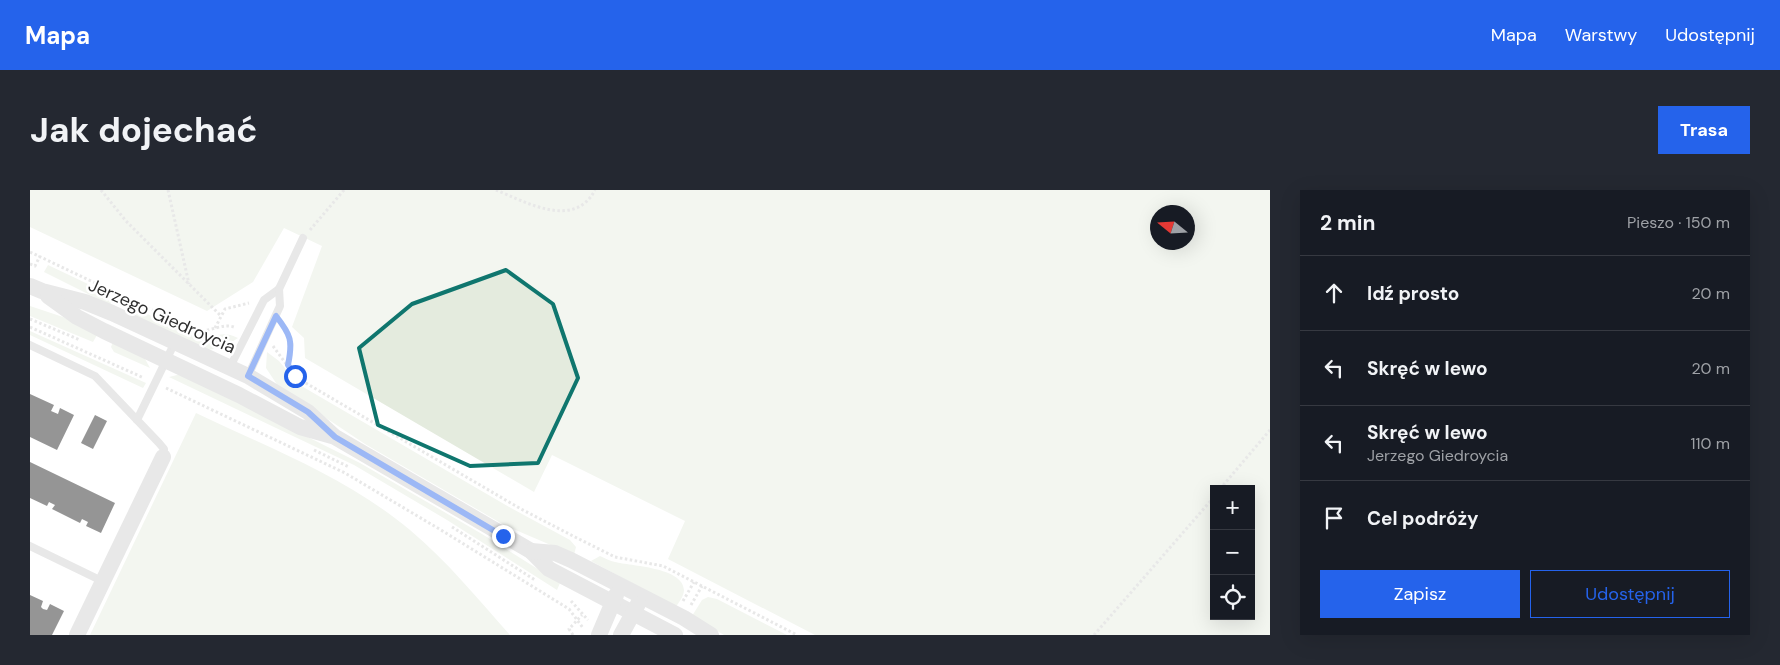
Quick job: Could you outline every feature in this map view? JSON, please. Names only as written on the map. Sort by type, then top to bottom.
[{"type":"street","name":"Jerzego Giedroycia","points":[[36,289],[85,302],[248,376],[308,412],[335,437],[531,551],[549,569],[612,604],[675,635]]},
{"type":"street","name":"Jerzego Giedroycia","points":[[36,289],[77,317],[239,395],[300,427],[335,437]]},
{"type":"street","points":[[220,386],[230,367]]},
{"type":"street","points":[[239,395],[248,376]]},
{"type":"street","points":[[77,635],[163,456]]},
{"type":"street","name":"Jerzego Giedroycia","points":[[531,551],[555,554],[571,560],[692,622],[711,635]]},
{"type":"street","points":[[593,629],[612,604],[621,587]]},
{"type":"street","points":[[621,635],[641,597]]},
{"type":"lane","points":[[248,376],[280,306],[279,290],[304,238]]},
{"type":"lane","points":[[230,367],[264,300],[279,290]]},
{"type":"lane","points":[[137,420],[175,342]]},
{"type":"lane","points":[[30,345],[95,376],[159,443],[164,449],[163,456]]},
{"type":"lane","points":[[30,546],[102,581]]},
{"type":"path","points":[[102,190],[126,221],[220,315]]},
{"type":"path","points":[[168,190],[189,285]]},
{"type":"path","points":[[304,238],[344,190]]},
{"type":"path","points":[[496,190],[558,212],[581,206],[595,190]]},
{"type":"path","points":[[30,252],[182,325]]},
{"type":"path","points":[[30,264],[35,266],[40,256]]},
{"type":"path","points":[[215,329],[220,315],[225,309],[264,300]]},
{"type":"path","points":[[276,316],[290,337],[292,344],[288,365]]},
{"type":"path","points":[[30,319],[86,342]]},
{"type":"path","points":[[190,329],[206,332],[231,325],[242,330]]},
{"type":"path","points":[[30,327],[155,383],[345,474],[441,530],[569,609],[576,619],[593,629]]},
{"type":"path","points":[[270,344],[295,376],[304,382],[521,509],[615,557],[663,566],[797,635]]},
{"type":"path","points":[[1223,485],[1270,430]]},
{"type":"path","points":[[312,449],[356,471]]},
{"type":"path","points":[[1094,635],[1210,501]]},
{"type":"path","points":[[448,524],[539,583]]},
{"type":"path","points":[[679,609],[694,582]]},
{"type":"path","points":[[687,613],[702,586]]},
{"type":"path","points":[[568,599],[593,629]]},
{"type":"path","points":[[573,635],[569,629],[576,619],[582,615]]},
{"type":"highlighted area","points":[[506,270],[553,304],[578,378],[538,463],[470,466],[378,425],[359,348],[412,304]]},
{"type":"shaded area","points":[[30,190],[1270,190],[1270,635],[815,635],[668,559],[685,521],[552,455],[534,492],[305,358],[304,338],[292,327],[322,246],[284,228],[253,282],[207,311],[30,227]]},
{"type":"shaded area","points":[[48,265],[109,294],[112,301],[110,305],[44,272]]},
{"type":"shaded area","points":[[30,306],[63,317],[97,335],[93,342],[30,316]]},
{"type":"shaded area","points":[[134,307],[171,327],[195,336],[206,337],[226,334],[238,338],[222,348],[207,350],[126,313],[129,308]]},
{"type":"shaded area","points":[[30,331],[146,383],[143,388],[30,335]]},
{"type":"shaded area","points":[[113,342],[144,357],[150,368],[114,352],[111,347]]},
{"type":"shaded area","points":[[267,352],[279,361],[298,384],[511,508],[570,540],[576,547],[574,555],[504,525],[365,444],[278,386],[266,368]]},
{"type":"shaded area","points":[[181,374],[360,463],[482,534],[560,583],[557,590],[447,520],[354,465],[169,377]]},
{"type":"shaded area","points":[[196,413],[307,465],[386,511],[437,554],[510,635],[90,635]]},
{"type":"shaded area","points":[[600,556],[615,562],[655,569],[675,576],[681,582],[684,590],[682,597],[676,607],[591,561]]},
{"type":"shaded area","points":[[708,597],[717,599],[787,635],[724,635],[692,616],[702,600]]},
{"type":"building","points":[[30,394],[54,405],[51,411],[58,414],[60,408],[74,415],[57,450],[30,437]]},
{"type":"building","points":[[95,415],[107,421],[93,449],[81,443]]},
{"type":"building","points":[[30,462],[115,503],[101,533],[86,526],[88,522],[82,519],[80,523],[52,509],[55,505],[49,502],[47,506],[30,498]]},
{"type":"building","points":[[30,595],[43,601],[41,607],[43,609],[47,610],[50,604],[64,611],[52,635],[30,635]]},
{"type":"route","points":[[295,376],[288,365],[292,344],[290,337],[276,316],[248,376],[308,412],[335,437],[503,536]]}]
